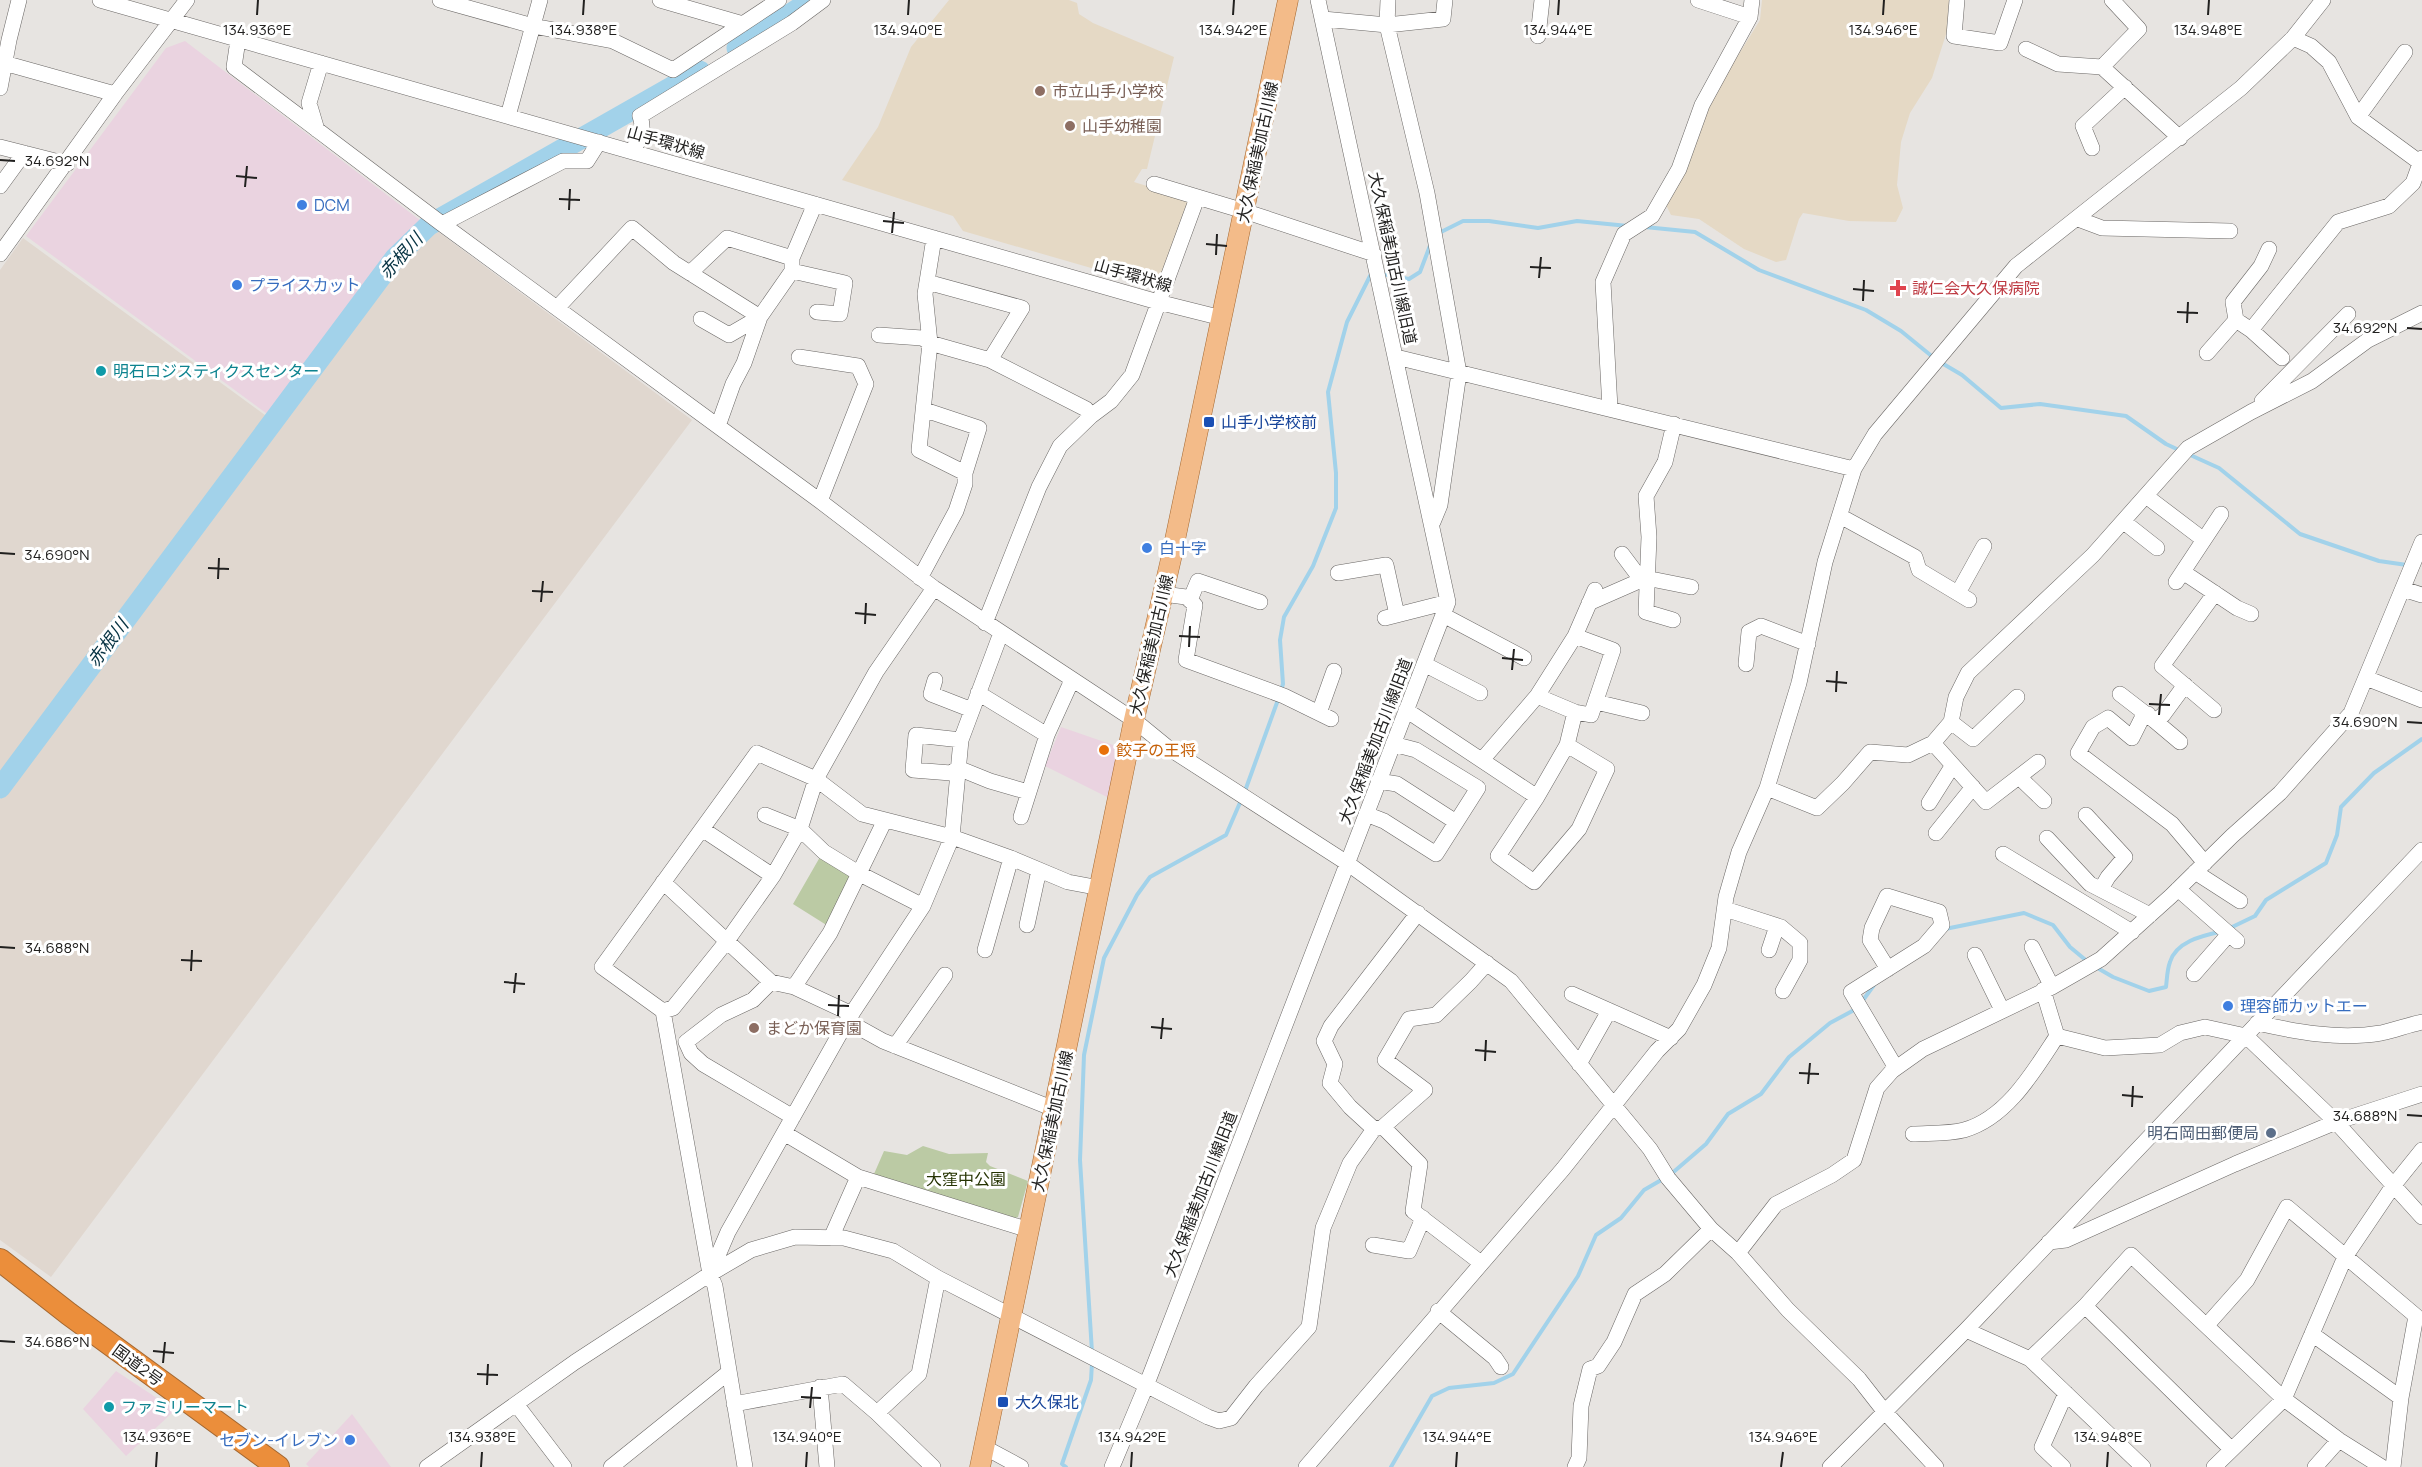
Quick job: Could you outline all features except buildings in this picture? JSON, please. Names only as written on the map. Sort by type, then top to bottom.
[{"type":"highway","name":"国道2号","points":[[0,1260],[278,1467]]},
{"type":"main road","name":"大久保稲美加古川線","points":[[980,1467],[1134,720],[1163,594],[1288,0]]},
{"type":"street","points":[[0,88],[19,0]]},
{"type":"street","name":"山手環状線","points":[[100,0],[1158,302],[1222,318]]},
{"type":"street","points":[[0,254],[67,164],[115,94],[187,0]]},
{"type":"street","points":[[441,0],[533,26],[613,41],[673,70],[779,0]]},
{"type":"street","points":[[508,116],[540,0]]},
{"type":"street","points":[[660,0],[743,24]]},
{"type":"street","points":[[631,151],[640,142],[644,126],[640,116],[792,23],[823,0]]},
{"type":"street","name":"大久保稲美加古川線旧道","points":[[1118,1465],[1146,1386],[1446,609],[1433,522],[1318,0]]},
{"type":"street","points":[[1388,0],[1388,25],[1427,193],[1459,373],[1440,505],[1433,522]]},
{"type":"street","points":[[1323,19],[1388,25],[1443,19],[1445,0]]},
{"type":"street","points":[[1538,36],[1542,0]]},
{"type":"street","points":[[1698,0],[1750,17]]},
{"type":"street","points":[[1610,408],[1603,282],[1624,234],[1652,216],[1679,169],[1702,105],[1750,17],[1752,0]]},
{"type":"street","points":[[1957,0],[1954,36],[2000,43],[2014,0]]},
{"type":"street","points":[[2102,67],[2139,29],[2112,0]]},
{"type":"street","points":[[1306,1467],[1614,1108],[1657,1051],[1679,1029],[1704,985],[1719,948],[1725,909],[1739,852],[1767,788],[1799,683],[1825,562],[1854,469],[1875,434],[2016,266],[2241,88],[2293,38],[2322,0]]},
{"type":"street","points":[[2251,330],[2338,222],[2389,206],[2413,183],[2421,161],[2358,117],[2329,62],[2311,46],[2293,38]]},
{"type":"street","points":[[238,40],[234,68],[442,224],[820,501],[920,578],[1134,720],[1167,747],[1347,863],[1511,981],[1650,1149],[1668,1178],[1711,1229],[1738,1253],[1788,1310],[1859,1379],[1884,1411],[1936,1467]]},
{"type":"street","points":[[2026,49],[2058,64],[2102,67],[2180,138]]},
{"type":"street","points":[[2358,117],[2405,52]]},
{"type":"street","points":[[4,63],[115,94]]},
{"type":"street","points":[[317,130],[309,103],[321,63]]},
{"type":"street","points":[[2092,148],[2083,126],[2125,87]]},
{"type":"street","points":[[442,224],[563,161],[586,161],[599,142]]},
{"type":"street","points":[[0,147],[67,164]]},
{"type":"street","points":[[0,186],[24,153]]},
{"type":"street","points":[[1154,184],[1374,254]]},
{"type":"street","points":[[985,623],[1039,487],[1054,456],[1060,446],[1091,416],[1111,401],[1131,375],[1197,198]]},
{"type":"street","points":[[718,426],[760,317],[792,264],[815,204]]},
{"type":"street","points":[[2078,219],[2102,228],[2230,231]]},
{"type":"street","points":[[557,308],[632,228],[674,263],[760,317]]},
{"type":"street","points":[[690,273],[728,238],[845,283],[840,314],[817,312]]},
{"type":"street","points":[[934,238],[925,294],[930,343],[925,410],[919,450],[964,473]]},
{"type":"street","points":[[2270,249],[2261,266],[2233,302],[2236,320],[2251,330],[2282,358]]},
{"type":"street","points":[[927,282],[1022,308],[990,360]]},
{"type":"street","points":[[1767,788],[1816,808],[1843,783],[1869,752],[1908,755],[1933,743],[1951,723],[1956,697],[1968,673],[2093,555],[2188,448],[2312,381],[2368,339],[2422,313]]},
{"type":"street","points":[[2251,412],[2348,314]]},
{"type":"street","points":[[701,319],[729,335],[760,317]]},
{"type":"street","points":[[2207,353],[2236,320]]},
{"type":"street","points":[[879,335],[922,338],[930,343],[990,360],[1086,408],[1091,416]]},
{"type":"street","points":[[799,357],[858,366],[866,384],[820,501]]},
{"type":"street","points":[[1396,357],[1854,469]]},
{"type":"street","points":[[920,578],[956,511],[965,484],[964,473],[979,428],[925,410]]},
{"type":"street","points":[[1673,620],[1646,612],[1649,537],[1646,496],[1665,462],[1674,424]]},
{"type":"street","points":[[2146,496],[2204,540]]},
{"type":"street","points":[[2222,514],[2179,577],[2251,614]]},
{"type":"street","points":[[1840,516],[1915,557],[1919,570],[1964,596],[1984,546]]},
{"type":"street","points":[[2124,522],[2157,548]]},
{"type":"street","points":[[1738,1253],[1776,1204],[1832,1175],[1854,1160],[1877,1088],[1896,1068],[1923,1049],[2048,988],[2102,958],[2280,793],[2351,713],[2422,542]]},
{"type":"street","points":[[1622,554],[1637,574],[1691,587]]},
{"type":"street","points":[[1338,573],[1386,565],[1391,617],[1446,609],[1524,658]]},
{"type":"street","points":[[1482,760],[1537,696],[1575,636],[1592,597],[1646,578]]},
{"type":"street","points":[[1190,600],[1198,581],[1260,602]]},
{"type":"street","points":[[663,1011],[673,1008],[773,876],[800,829],[816,779],[876,672],[934,588]]},
{"type":"street","points":[[2403,589],[2422,595]]},
{"type":"street","points":[[1163,594],[1186,597],[1195,605],[1186,660],[1279,694],[1325,716],[1334,671]]},
{"type":"street","points":[[2214,710],[2162,666],[2215,594]]},
{"type":"street","points":[[1746,664],[1749,632],[1761,626],[1808,644]]},
{"type":"street","points":[[710,1274],[728,1232],[849,1017],[923,906],[952,837],[961,740],[1001,633]]},
{"type":"street","points":[[1537,696],[1575,712],[1591,715],[1613,650],[1575,636]]},
{"type":"street","points":[[1424,664],[1480,693]]},
{"type":"street","points":[[2366,678],[2422,700]]},
{"type":"street","points":[[935,680],[931,694],[972,710]]},
{"type":"street","points":[[1021,817],[1047,735],[1071,680]]},
{"type":"street","points":[[2185,685],[2163,716],[2141,720],[2132,738],[2108,718],[2093,727],[2078,753],[2172,824],[2200,868],[2240,901]]},
{"type":"street","points":[[978,693],[1047,735]]},
{"type":"street","points":[[2120,694],[2180,742]]},
{"type":"street","points":[[1951,723],[1973,739],[2017,697]]},
{"type":"street","points":[[1596,702],[1642,713]]},
{"type":"street","points":[[1406,710],[1538,797]]},
{"type":"street","points":[[1567,745],[1607,769],[1579,829],[1534,882],[1498,856],[1538,797],[1567,745],[1575,712]]},
{"type":"street","points":[[958,768],[951,773],[913,770],[916,735],[961,740]]},
{"type":"street","points":[[1933,743],[1986,802],[2038,762]]},
{"type":"street","points":[[1366,814],[1384,821],[1436,854],[1478,788],[1416,750],[1393,744]]},
{"type":"street","points":[[745,1467],[715,1286],[710,1274],[663,1011],[602,967],[757,753],[816,779],[862,814],[884,822],[952,837],[1068,882],[1100,888]]},
{"type":"street","points":[[1929,803],[1953,765]]},
{"type":"street","points":[[958,768],[990,781],[1028,792]]},
{"type":"street","points":[[2019,777],[2044,801]]},
{"type":"street","points":[[1378,781],[1397,784],[1456,822]]},
{"type":"street","points":[[1936,833],[1972,787]]},
{"type":"street","points":[[765,815],[800,829],[824,852],[860,874],[923,906]]},
{"type":"street","points":[[2086,815],[2125,857],[2101,889]]},
{"type":"street","points":[[794,987],[830,933],[884,822]]},
{"type":"street","points":[[702,829],[773,876]]},
{"type":"street","points":[[2047,838],[2090,884],[2150,915]]},
{"type":"street","points":[[1830,1467],[1966,1330],[2422,850]]},
{"type":"street","points":[[2003,854],[2132,932]]},
{"type":"street","points":[[985,950],[1011,858]]},
{"type":"street","points":[[1027,926],[1039,870]]},
{"type":"street","points":[[663,882],[771,982],[794,987],[849,1017],[895,1046],[1054,1109]]},
{"type":"street","points":[[2178,889],[2233,938],[2194,974]]},
{"type":"street","points":[[1888,969],[1870,940],[1872,928],[1887,896],[1939,912],[1942,925],[1924,946],[1888,969],[1851,992],[1896,1068]]},
{"type":"street","points":[[1725,909],[1777,926],[1800,943],[1800,960],[1783,991]]},
{"type":"street","points":[[1418,913],[1331,1026],[1324,1041],[1335,1064],[1330,1083],[1350,1107],[1420,1164],[1413,1211],[1481,1263]]},
{"type":"street","points":[[1769,950],[1777,926]]},
{"type":"street","points":[[1913,1134],[1964,1130],[1996,1113],[2025,1085],[2056,1036],[2048,988],[2032,947]]},
{"type":"street","points":[[1975,955],[2002,1010]]},
{"type":"street","points":[[427,1467],[516,1404],[710,1274],[751,1250],[795,1237],[844,1238],[893,1251],[938,1278],[1208,1417],[1219,1421],[1231,1418],[1256,1386],[1309,1327],[1323,1228],[1350,1163],[1378,1128],[1425,1090],[1385,1060],[1410,1019],[1436,1014],[1472,981],[1487,963]]},
{"type":"street","points":[[895,1046],[945,975]]},
{"type":"street","points":[[771,982],[753,1000],[721,1014],[686,1042],[691,1053],[703,1064],[793,1117]]},
{"type":"street","points":[[1572,994],[1671,1038]]},
{"type":"street","points":[[1580,1064],[1609,1011]]},
{"type":"street","points":[[2257,1023],[2305,1034],[2360,1034],[2381,1033],[2422,1022]]},
{"type":"street","points":[[2056,1036],[2105,1048],[2160,1045],[2180,1032],[2205,1027],[2247,1036],[2336,1122],[2422,1216]]},
{"type":"street","points":[[671,1055],[691,1053]]},
{"type":"street","points":[[2049,1242],[2066,1240],[2235,1164],[2336,1122],[2422,1094]]},
{"type":"street","points":[[784,1133],[858,1177],[1029,1230]]},
{"type":"street","points":[[2214,1467],[2284,1399],[2345,1257],[2393,1186],[2422,1150]]},
{"type":"street","points":[[831,1238],[858,1177]]},
{"type":"street","points":[[2207,1325],[2247,1280],[2288,1207],[2416,1316],[2401,1398],[2393,1467]]},
{"type":"street","points":[[1373,1245],[1409,1251],[1422,1218]]},
{"type":"street","points":[[1575,1467],[1579,1458],[1581,1406],[1590,1369],[1598,1366],[1614,1342],[1635,1294],[1665,1274],[1711,1229]]},
{"type":"street","points":[[2030,1359],[2085,1306],[2131,1255],[2284,1399],[2339,1440],[2382,1467]]},
{"type":"street","points":[[877,1413],[919,1374],[938,1278]]},
{"type":"street","points":[[2085,1306],[2231,1449]]},
{"type":"street","points":[[1438,1311],[1495,1358],[1501,1367]]},
{"type":"street","points":[[1966,1330],[2030,1359],[2143,1467]]},
{"type":"street","points":[[2312,1334],[2401,1398]]},
{"type":"street","points":[[611,1467],[729,1372]]},
{"type":"street","points":[[734,1404],[843,1384],[933,1467]]},
{"type":"street","points":[[820,1387],[827,1467]]},
{"type":"street","points":[[2063,1467],[2042,1447],[2066,1393]]},
{"type":"street","points":[[516,1404],[564,1467]]},
{"type":"street","points":[[2315,1467],[2339,1440]]},
{"type":"street","points":[[984,1447],[1021,1467]]},
{"type":"shaded area","points":[[949,0],[1069,0],[1077,3],[1079,14],[1093,23],[1174,57],[1147,169],[1142,169],[1134,182],[1189,199],[1157,287],[963,231],[953,216],[842,180],[878,127],[911,47]]},
{"type":"shaded area","points":[[1762,0],[1949,0],[1948,28],[1932,78],[1910,113],[1901,142],[1897,185],[1903,208],[1896,222],[1849,221],[1803,213],[1786,260],[1776,262],[1744,249],[1699,219],[1671,215],[1666,205],[1706,107],[1760,20]]},
{"type":"shaded area","points":[[185,41],[425,224],[412,231],[270,416],[26,236],[166,48]]},
{"type":"shaded area","points":[[429,225],[692,420],[51,1277],[0,1240],[0,799]]},
{"type":"shaded area","points":[[23,238],[269,418],[0,781],[0,270]]},
{"type":"shaded area","points":[[1061,727],[1119,747],[1111,799],[1045,766]]},
{"type":"shaded area","points":[[116,1371],[175,1410],[126,1456],[83,1409]]},
{"type":"shaded area","points":[[352,1414],[391,1467],[309,1467],[306,1464]]},
{"type":"green space","points":[[820,857],[851,875],[828,926],[793,904]]},
{"type":"green space","name":"大窪中公園","points":[[923,1146],[949,1154],[988,1153],[986,1162],[990,1166],[1028,1181],[1018,1217],[1012,1219],[874,1174],[884,1151],[907,1155]]},
{"type":"waterway","name":"赤根川","points":[[737,48],[812,0]]},
{"type":"waterway","name":"赤根川","points":[[0,788],[395,258],[429,225],[700,71]]},
{"type":"waterway","points":[[1439,233],[1463,221],[1489,221],[1538,228],[1577,221],[1628,226]]},
{"type":"waterway","points":[[1645,227],[1695,232],[1759,270],[1866,310],[1901,331],[1934,358]]},
{"type":"waterway","points":[[1382,274],[1409,279],[1420,272],[1431,243]]},
{"type":"waterway","points":[[1281,690],[1283,684],[1280,640],[1284,617],[1313,566],[1336,508],[1336,473],[1328,392],[1347,322],[1372,272]]},
{"type":"waterway","points":[[1940,362],[1962,375],[2001,408],[2040,404],[2126,416],[2166,444],[2181,451]]},
{"type":"waterway","points":[[2188,454],[2219,468],[2300,534],[2379,561],[2407,565]]},
{"type":"waterway","points":[[1245,791],[1279,697]]},
{"type":"waterway","points":[[2228,929],[2255,916],[2266,900],[2326,863],[2337,835],[2341,807],[2374,773],[2422,739]]},
{"type":"waterway","points":[[1092,1352],[1080,1160],[1084,1055],[1104,958],[1137,895],[1150,877],[1226,835],[1242,798]]},
{"type":"waterway","points":[[1945,929],[2024,913],[2053,925],[2070,947],[2088,962]]},
{"type":"waterway","points":[[2094,966],[2113,977],[2149,991],[2166,987],[2169,965],[2178,949],[2197,938],[2219,932]]},
{"type":"waterway","points":[[1861,1003],[1874,985]]},
{"type":"waterway","points":[[1670,1175],[1706,1144],[1728,1114],[1761,1094],[1789,1057],[1830,1023],[1856,1009]]},
{"type":"waterway","points":[[1391,1467],[1432,1396],[1449,1388],[1494,1383],[1513,1374],[1578,1276],[1596,1235],[1621,1218],[1644,1190],[1663,1179]]},
{"type":"waterway","points":[[1066,1467],[1062,1464],[1091,1380],[1092,1363]]},
{"type":"place","name":"市立山手小学校","points":[[1040,91]]},
{"type":"place","name":"山手幼稚園","points":[[1070,126]]},
{"type":"place","name":"DCM","points":[[302,205]]},
{"type":"place","name":"プライスカット","points":[[237,285]]},
{"type":"place","name":"誠仁会大久保病院","points":[[1898,288]]},
{"type":"place","name":"明石ロジスティクスセンター","points":[[101,371]]},
{"type":"place","name":"山手小学校前","points":[[1209,422]]},
{"type":"place","name":"白十字","points":[[1147,548]]},
{"type":"place","name":"餃子の王将","points":[[1104,750]]},
{"type":"place","name":"理容師カットエー","points":[[2228,1006]]},
{"type":"place","name":"まどか保育園","points":[[754,1028]]},
{"type":"place","name":"明石岡田郵便局","points":[[2271,1133]]},
{"type":"place","name":"大久保北","points":[[1003,1402]]},
{"type":"place","name":"ファミリーマート","points":[[109,1407]]},
{"type":"place","name":"セブン-イレブン","points":[[350,1440]]}]
